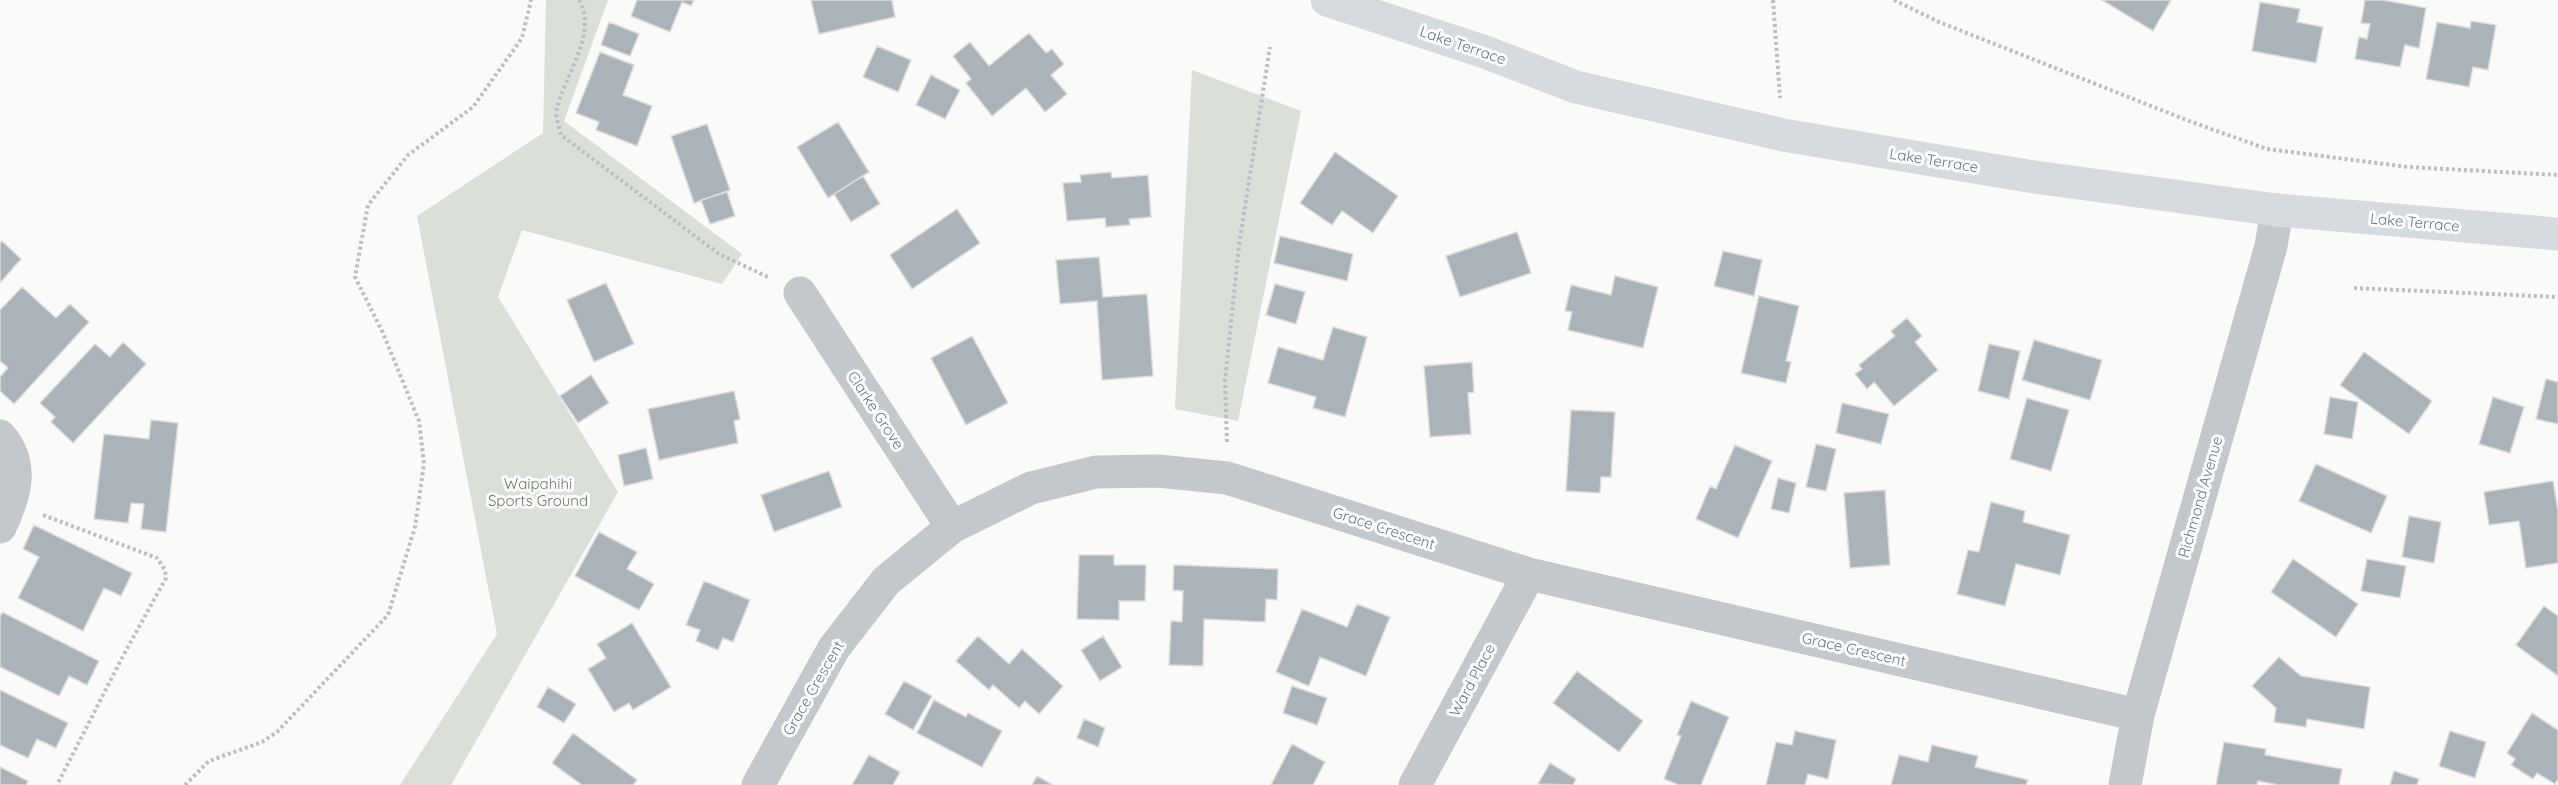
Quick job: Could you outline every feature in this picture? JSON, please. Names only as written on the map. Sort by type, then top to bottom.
[{"type":"main road","name":"Lake Terrace","points":[[1345,3],[1576,87],[1783,135],[2028,176],[2277,210],[2558,234]]},
{"type":"street","name":"Richmond Avenue","points":[[2125,785],[2138,715],[2271,246],[2277,210]]},
{"type":"street","name":"Clarke Grove","points":[[800,293],[952,527]]},
{"type":"street","points":[[0,436],[7,444],[15,466],[16,490],[5,515]]},
{"type":"street","name":"Grace Crescent","points":[[758,785],[834,648],[886,581],[952,527],[1031,488],[1096,472],[1158,471],[1227,477],[1529,574],[2138,715]]},
{"type":"street","name":"Ward Place","points":[[1415,785],[1529,574]]},
{"type":"path","points":[[185,785],[209,761],[262,742],[277,732],[388,615],[415,527],[424,464],[419,421],[382,333],[355,277],[368,205],[408,155],[473,107],[522,38],[531,0]]},
{"type":"path","points":[[579,0],[584,9],[584,33],[556,110],[561,135],[719,254],[800,293]]},
{"type":"path","points":[[1773,0],[1783,135]]},
{"type":"path","points":[[1894,0],[1950,26],[2189,121],[2267,148],[2408,167],[2558,175]]},
{"type":"path","points":[[1227,477],[1225,381],[1239,245],[1270,47]]},
{"type":"path","points":[[2354,288],[2558,297]]},
{"type":"path","points":[[5,515],[157,558],[165,570],[166,578],[57,785]]},
{"type":"green space","name":"Waipahihi Sports Ground","points":[[546,0],[608,0],[564,121],[742,254],[722,284],[522,230],[498,297],[618,492],[451,785],[400,785],[497,634],[417,216],[543,133]]},
{"type":"green space","points":[[1192,70],[1301,111],[1238,421],[1175,409]]},
{"type":"building","points":[[637,0],[694,0],[691,6],[682,2],[670,32],[631,16]]},
{"type":"building","points":[[811,0],[892,0],[895,17],[819,34]]},
{"type":"building","points":[[2102,0],[2171,0],[2153,31]]},
{"type":"building","points":[[2365,0],[2383,0],[2426,8],[2419,48],[2405,45],[2400,67],[2355,59],[2359,37],[2367,39],[2370,24],[2361,23]]},
{"type":"building","points":[[2260,2],[2300,9],[2297,22],[2323,27],[2316,63],[2252,51]]},
{"type":"building","points":[[2471,21],[2496,25],[2488,70],[2473,67],[2469,87],[2426,79],[2437,22],[2470,28]]},
{"type":"building","points":[[609,22],[639,34],[630,56],[601,45]]},
{"type":"building","points":[[1029,33],[1046,53],[1052,49],[1064,64],[1051,75],[1067,94],[1045,112],[1026,88],[992,116],[966,83],[971,79],[953,56],[970,42],[989,66]]},
{"type":"building","points":[[877,46],[911,60],[898,92],[863,77]]},
{"type":"building","points":[[600,52],[634,65],[623,95],[652,106],[637,146],[596,130],[599,122],[576,113]]},
{"type":"building","points":[[931,75],[960,90],[945,119],[916,105]]},
{"type":"building","points":[[838,122],[869,172],[828,198],[797,147]]},
{"type":"building","points":[[707,124],[730,190],[694,203],[671,136]]},
{"type":"building","points":[[1335,152],[1398,196],[1373,233],[1342,211],[1332,225],[1300,203]]},
{"type":"building","points":[[1111,172],[1112,178],[1148,175],[1151,217],[1129,219],[1130,225],[1106,227],[1105,218],[1067,221],[1063,183],[1081,182],[1080,175]]},
{"type":"building","points":[[863,176],[880,204],[851,222],[834,194]]},
{"type":"building","points":[[727,192],[735,216],[710,224],[701,200]]},
{"type":"building","points":[[957,209],[980,243],[912,289],[890,255]]},
{"type":"building","points":[[1517,232],[1531,273],[1460,297],[1446,256]]},
{"type":"building","points":[[1280,236],[1353,254],[1347,281],[1274,263]]},
{"type":"building","points":[[2,241],[21,259],[0,283],[0,243]]},
{"type":"building","points":[[1723,251],[1762,260],[1754,296],[1714,286]]},
{"type":"building","points":[[1099,257],[1103,297],[1147,294],[1153,376],[1102,380],[1097,301],[1060,304],[1056,260]]},
{"type":"building","points":[[1615,276],[1658,287],[1643,348],[1568,330],[1572,312],[1565,311],[1571,285],[1611,295]]},
{"type":"building","points":[[606,283],[634,344],[594,362],[567,300]]},
{"type":"building","points":[[1275,284],[1305,292],[1296,324],[1266,315]]},
{"type":"building","points":[[22,287],[56,318],[70,304],[89,322],[14,404],[0,391],[0,377],[8,368],[0,361],[0,310]]},
{"type":"building","points":[[1759,296],[1799,306],[1786,361],[1791,362],[1786,383],[1741,373]]},
{"type":"building","points":[[1907,318],[1922,336],[1915,342],[1938,370],[1894,406],[1874,382],[1867,389],[1855,374],[1862,369],[1859,365],[1895,336],[1891,331]]},
{"type":"building","points":[[1333,327],[1367,337],[1345,417],[1313,408],[1316,397],[1268,383],[1278,347],[1323,360]]},
{"type":"building","points":[[972,336],[1008,403],[966,425],[931,358]]},
{"type":"building","points":[[2034,340],[2102,360],[2090,400],[2022,380]]},
{"type":"building","points":[[123,342],[146,364],[73,443],[51,422],[55,417],[40,403],[95,344],[110,357]]},
{"type":"building","points":[[1989,344],[2020,351],[2009,399],[1978,391]]},
{"type":"building","points":[[2364,352],[2432,401],[2409,434],[2340,385]]},
{"type":"building","points":[[1472,362],[1474,392],[1468,393],[1471,434],[1430,437],[1424,366]]},
{"type":"building","points":[[591,375],[609,403],[578,423],[560,396]]},
{"type":"building","points":[[2546,379],[2558,382],[2558,424],[2536,419]]},
{"type":"building","points":[[734,391],[740,419],[734,421],[738,443],[659,460],[648,409]]},
{"type":"building","points":[[2330,397],[2358,402],[2352,439],[2324,434]]},
{"type":"building","points":[[2493,397],[2524,407],[2510,453],[2479,444]]},
{"type":"building","points":[[2027,398],[2069,410],[2051,471],[2010,459]]},
{"type":"building","points":[[1842,403],[1889,414],[1881,444],[1836,433]]},
{"type":"building","points":[[1571,410],[1615,412],[1611,477],[1601,477],[1600,493],[1566,491]]},
{"type":"building","points":[[151,420],[178,423],[166,532],[141,529],[144,504],[131,503],[128,523],[94,519],[104,434],[149,439]]},
{"type":"building","points":[[1816,444],[1836,449],[1826,491],[1806,487]]},
{"type":"building","points":[[1735,445],[1772,461],[1738,538],[1696,519],[1710,486],[1716,489]]},
{"type":"building","points":[[646,448],[653,479],[624,486],[618,455]]},
{"type":"building","points":[[2316,464],[2387,496],[2371,533],[2299,501]]},
{"type":"building","points":[[829,471],[842,507],[774,532],[761,495]]},
{"type":"building","points":[[1778,478],[1796,483],[1789,513],[1771,509]]},
{"type":"building","points":[[2553,481],[2558,511],[2558,563],[2526,568],[2519,521],[2489,525],[2484,492]]},
{"type":"building","points":[[1885,490],[1890,565],[1850,568],[1844,493]]},
{"type":"building","points":[[1991,502],[2025,511],[2023,522],[2070,535],[2060,575],[2016,564],[2005,606],[1957,594],[1968,550],[1979,552]]},
{"type":"building","points":[[2409,516],[2441,522],[2434,563],[2402,557]]},
{"type":"building","points":[[34,525],[132,573],[121,596],[104,588],[83,631],[18,598],[39,557],[23,549]]},
{"type":"building","points":[[599,532],[637,552],[627,569],[654,584],[639,610],[575,576]]},
{"type":"building","points":[[1079,555],[1114,555],[1114,565],[1146,565],[1145,601],[1119,601],[1119,620],[1077,619]]},
{"type":"building","points":[[2293,559],[2358,604],[2336,637],[2271,592]]},
{"type":"building","points":[[2367,559],[2406,566],[2400,598],[2361,591]]},
{"type":"building","points":[[1174,565],[1278,569],[1277,600],[1266,599],[1265,622],[1204,619],[1203,666],[1169,665],[1171,621],[1182,622],[1183,591],[1173,590]]},
{"type":"building","points":[[704,581],[750,600],[733,642],[723,638],[718,650],[696,641],[700,630],[686,625]]},
{"type":"building","points":[[1357,604],[1390,617],[1366,676],[1320,657],[1309,686],[1276,672],[1302,609],[1347,627]]},
{"type":"building","points":[[2544,606],[2558,616],[2558,676],[2516,645]]},
{"type":"building","points":[[2,612],[99,661],[87,685],[69,676],[59,696],[0,667],[0,617]]},
{"type":"building","points":[[632,623],[671,687],[633,710],[629,703],[614,712],[588,669],[606,658],[597,644]]},
{"type":"building","points":[[978,636],[1009,664],[1022,649],[1063,686],[1039,714],[1025,701],[1019,708],[993,685],[989,690],[956,661]]},
{"type":"building","points":[[1103,636],[1122,667],[1100,681],[1081,650]]},
{"type":"building","points":[[2279,657],[2301,676],[2370,687],[2364,729],[2307,719],[2306,727],[2274,722],[2276,708],[2252,686]]},
{"type":"building","points":[[1577,671],[1643,721],[1619,752],[1553,703]]},
{"type":"building","points":[[904,681],[932,696],[913,730],[885,714]]},
{"type":"building","points":[[1292,686],[1327,698],[1317,725],[1283,713]]},
{"type":"building","points":[[548,687],[576,704],[564,723],[537,707]]},
{"type":"building","points":[[0,690],[68,723],[56,748],[37,739],[28,758],[0,745]]},
{"type":"building","points":[[934,700],[966,717],[968,713],[1002,731],[982,767],[917,733]]},
{"type":"building","points":[[1691,701],[1729,717],[1701,785],[1679,785],[1664,779],[1681,736],[1677,735]]},
{"type":"building","points":[[2532,713],[2558,730],[2558,779],[2555,784],[2537,773],[2533,779],[2511,765],[2515,759],[2507,753]]},
{"type":"building","points":[[1084,719],[1105,728],[1098,747],[1077,738]]},
{"type":"building","points":[[1795,731],[1836,740],[1828,779],[1808,774],[1805,785],[1766,785],[1776,742],[1792,745]]},
{"type":"building","points":[[2450,731],[2486,742],[2475,778],[2439,766]]},
{"type":"building","points":[[573,733],[637,780],[633,785],[582,785],[552,763]]},
{"type":"building","points":[[2224,742],[2266,749],[2265,755],[2342,769],[2339,785],[2278,785],[2258,781],[2257,785],[2216,785]]},
{"type":"building","points":[[1292,744],[1325,762],[1313,785],[1271,785]]},
{"type":"building","points":[[1932,745],[1978,756],[1975,767],[2028,780],[2026,785],[1891,785],[1899,755],[1928,762]]},
{"type":"building","points":[[869,755],[900,772],[893,785],[852,785]]},
{"type":"building","points":[[1550,763],[1576,779],[1573,785],[1538,784]]},
{"type":"building","points":[[0,767],[28,781],[26,785],[0,785]]},
{"type":"building","points":[[2394,771],[2419,779],[2417,785],[2390,785]]},
{"type":"building","points":[[1037,776],[1053,785],[1032,785]]}]
